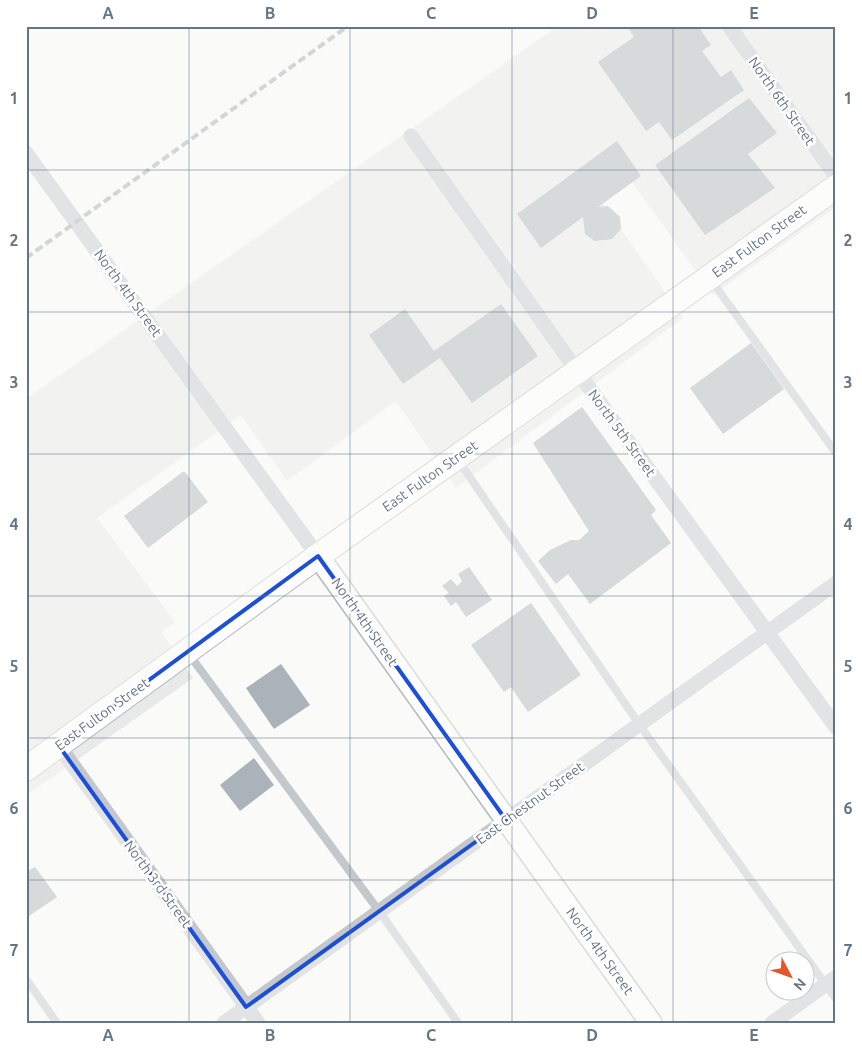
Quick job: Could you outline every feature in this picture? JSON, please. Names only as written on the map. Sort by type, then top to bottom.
[{"type":"main road","name":"East Fulton Street","points":[[26,769],[318,556],[836,187]]},
{"type":"main road","name":"North 4th Street","points":[[318,556],[651,1023]]},
{"type":"street","name":"North 6th Street","points":[[729,26],[836,176]]},
{"type":"street","name":"North 5th Street","points":[[410,136],[577,371],[836,727]]},
{"type":"street","name":"North 4th Street","points":[[26,153],[318,556]]},
{"type":"street","name":"East Chestnut Street","points":[[224,1023],[836,583]]},
{"type":"street","name":"North 3rd Street","points":[[59,746],[258,1023]]},
{"type":"street","points":[[772,1023],[831,981]]},
{"type":"lane","points":[[709,277],[836,453]]},
{"type":"lane","points":[[456,458],[639,724],[831,981],[836,999]]},
{"type":"lane","points":[[187,652],[379,911],[458,1023]]},
{"type":"lane","points":[[26,980],[57,1023]]},
{"type":"highlighted area","points":[[318,556],[506,820],[246,1007],[59,746]]},
{"type":"shaded area","points":[[558,26],[836,26],[836,207],[713,295],[632,182],[603,203],[683,318],[456,488],[396,401],[287,481],[241,415],[97,518],[175,622],[161,632],[193,678],[26,796],[26,399]]},
{"type":"building","points":[[627,26],[698,26],[711,45],[702,51],[721,77],[731,70],[744,90],[672,140],[659,122],[646,131],[598,62],[634,37]]},
{"type":"building","points":[[749,98],[777,133],[748,154],[775,188],[705,235],[655,165]]},
{"type":"building","points":[[617,141],[641,176],[598,207],[608,206],[620,217],[621,229],[612,239],[595,241],[585,234],[583,217],[541,248],[517,214]]},
{"type":"building","points":[[501,304],[538,356],[472,403],[440,358],[403,384],[369,335],[405,309],[434,351]]},
{"type":"building","points":[[751,343],[784,389],[723,434],[690,388]]},
{"type":"building","points":[[582,407],[656,510],[651,515],[671,543],[590,604],[568,574],[556,584],[538,561],[550,550],[571,540],[579,540],[589,531],[533,443]]},
{"type":"building","points":[[184,471],[208,502],[148,548],[124,516]]},
{"type":"building","points":[[469,567],[492,600],[466,617],[456,602],[451,606],[444,596],[449,593],[442,586],[451,579],[457,586],[462,581],[458,574]]},
{"type":"building","points":[[531,603],[581,675],[528,712],[511,687],[504,692],[471,645]]},
{"type":"building","points":[[281,664],[310,705],[274,729],[246,688]]},
{"type":"building","points":[[254,758],[274,785],[240,811],[220,785]]},
{"type":"building","points":[[35,867],[57,897],[26,918],[26,872]]},
{"type":"railway","points":[[26,258],[348,26]]}]
